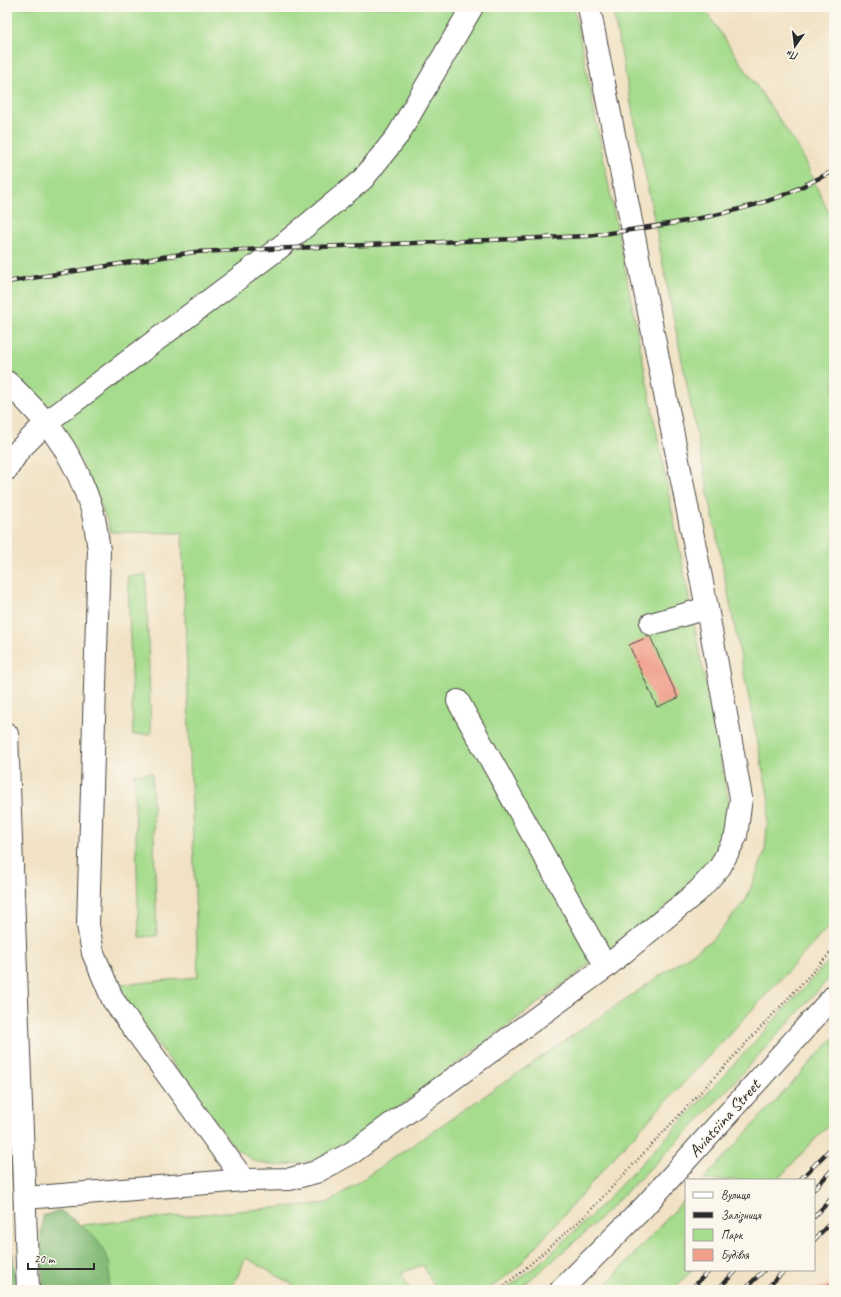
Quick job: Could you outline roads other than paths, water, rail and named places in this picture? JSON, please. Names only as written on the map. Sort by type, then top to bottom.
[{"type":"street","points":[[7,469],[20,450],[47,422],[279,248],[362,179],[398,135],[472,7]]},
{"type":"street","points":[[25,1198],[244,1180],[290,1179],[309,1174],[329,1166],[353,1152],[606,967],[698,891],[720,867],[736,836],[741,798],[706,608],[589,7]]},
{"type":"street","points":[[7,382],[29,402],[47,422],[64,445],[81,480],[93,513],[99,550],[88,925],[93,953],[113,1000],[244,1180]]},
{"type":"street","points":[[651,624],[706,608]]},
{"type":"street","points":[[458,701],[606,967]]},
{"type":"street","points":[[7,734],[12,1013],[25,1198],[28,1290]]},
{"type":"street","name":"Aviatsiina Street","points":[[561,1290],[643,1208],[834,996]]},
{"type":"railway","points":[[7,282],[194,252],[588,236],[708,217],[756,205],[793,191],[834,171]]},
{"type":"railway","points":[[801,1179],[834,1145]]},
{"type":"railway","points":[[815,1188],[834,1168]]},
{"type":"railway","points":[[815,1216],[834,1196]]},
{"type":"railway","points":[[815,1239],[834,1219]]},
{"type":"railway","points":[[690,1290],[709,1271]]},
{"type":"railway","points":[[717,1290],[736,1271]]},
{"type":"railway","points":[[744,1290],[763,1271]]},
{"type":"railway","points":[[765,1290],[784,1271]]}]
